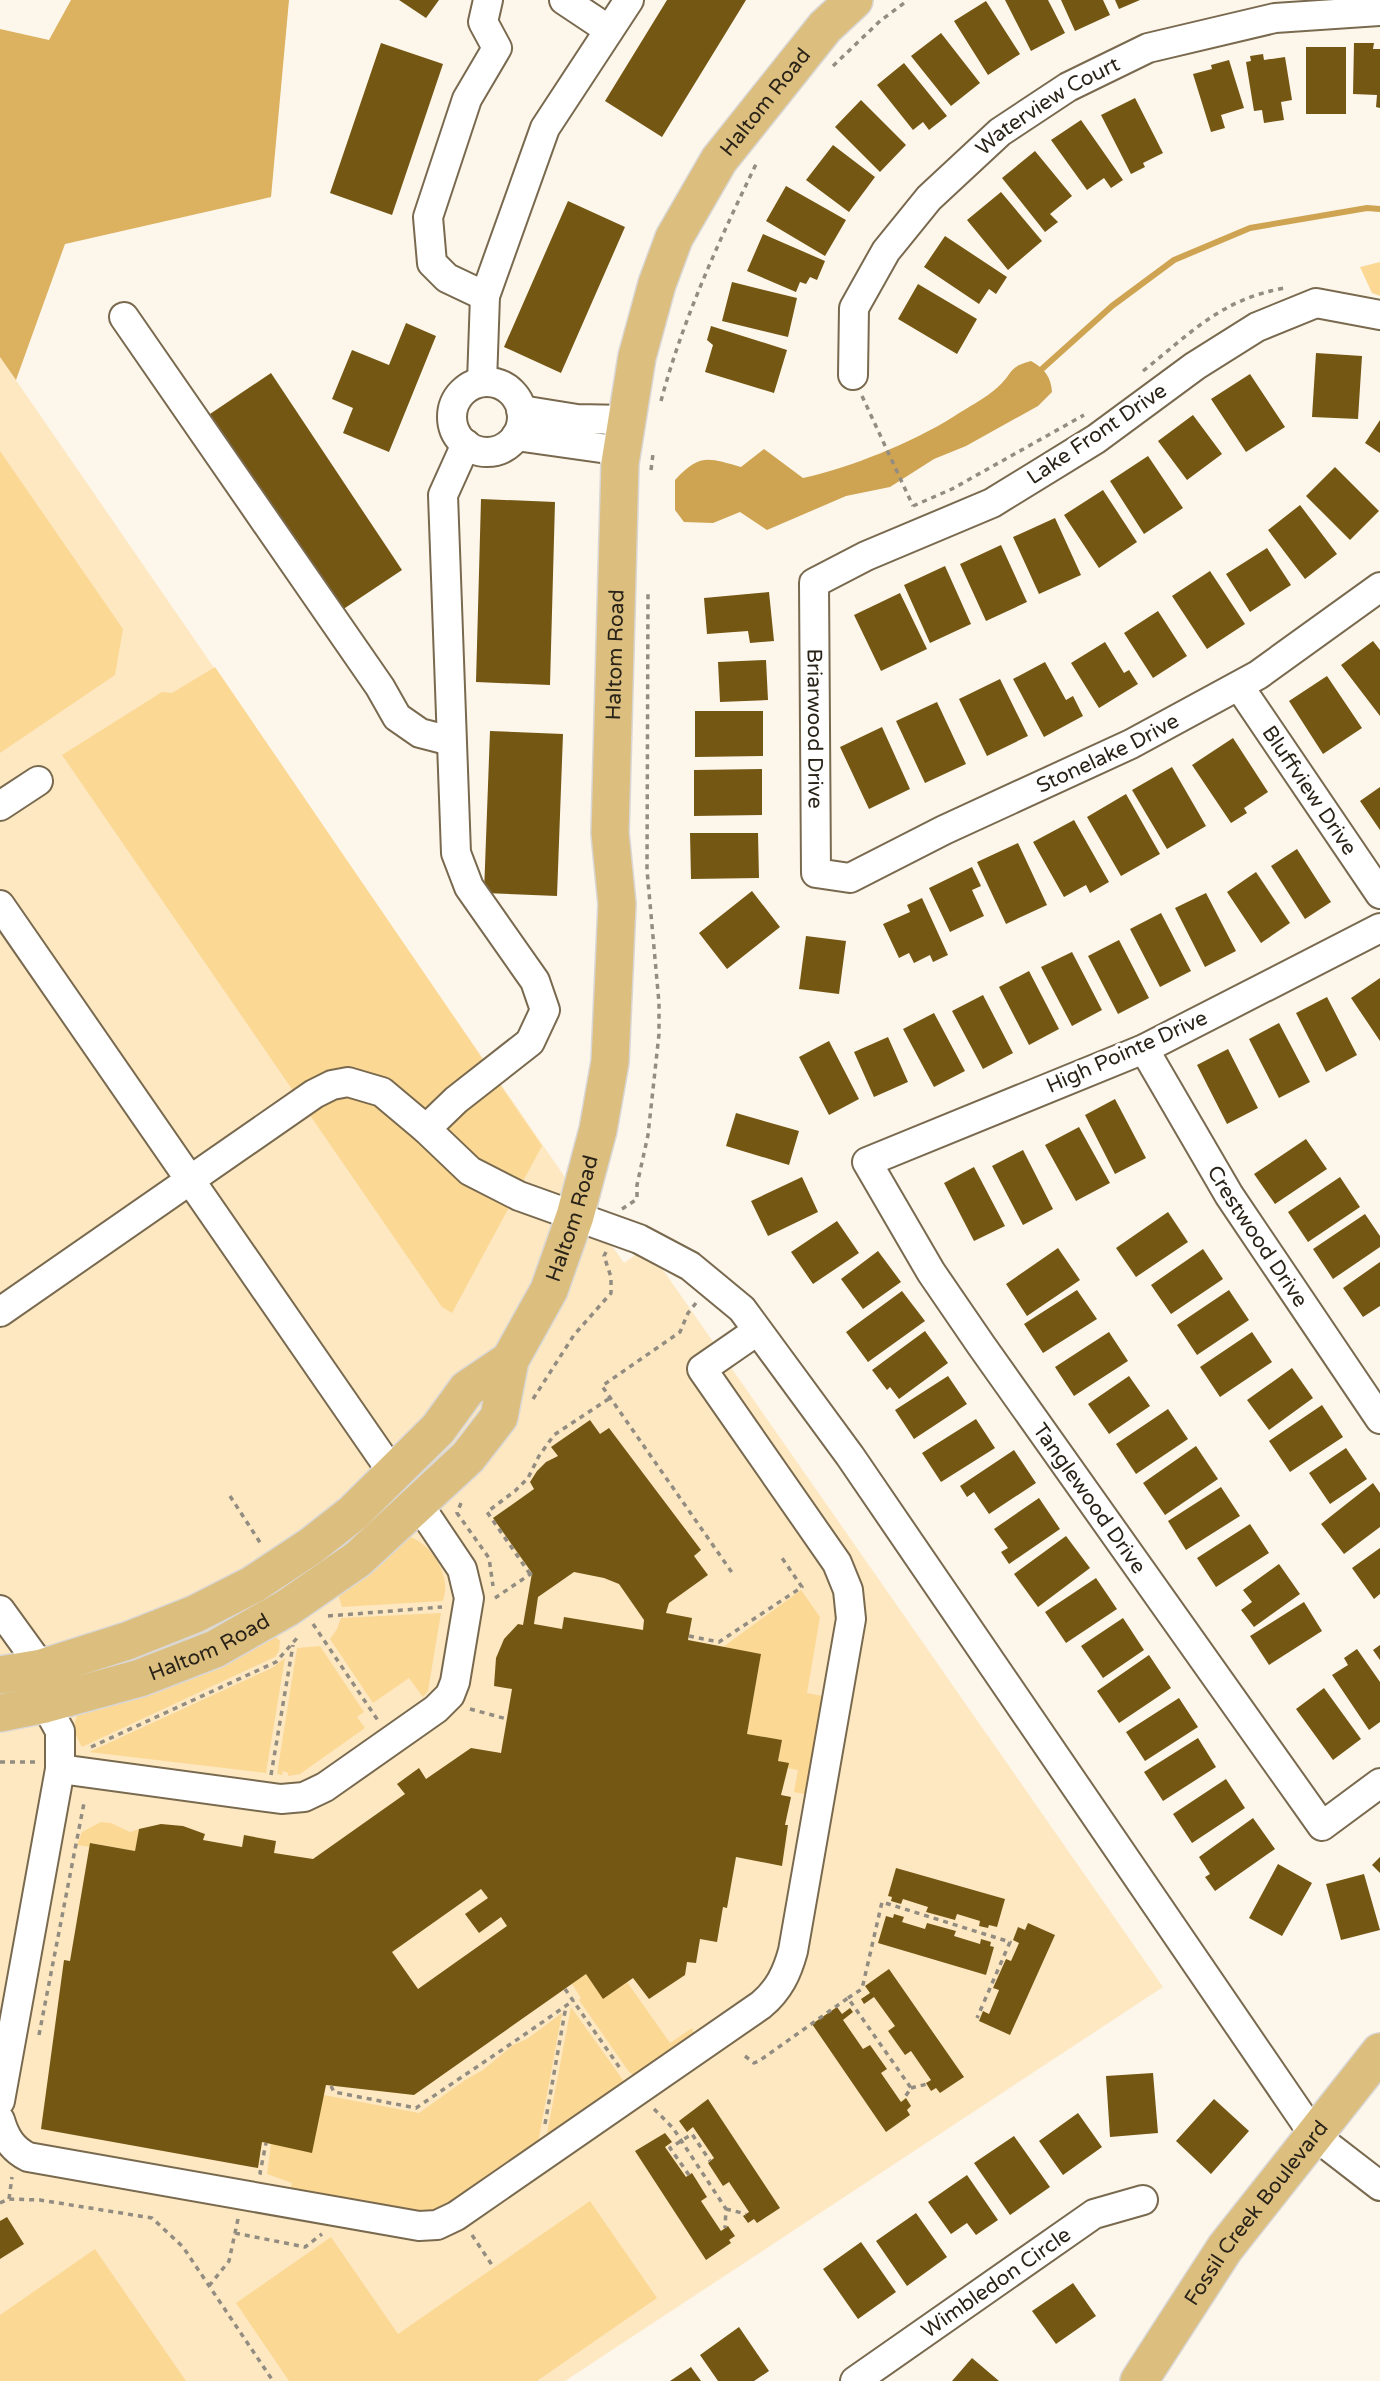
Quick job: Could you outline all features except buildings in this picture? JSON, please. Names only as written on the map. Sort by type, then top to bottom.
[{"type":"main road","name":"Haltom Road","points":[[0,1713],[45,1704],[140,1678],[215,1649],[287,1608],[358,1559],[419,1505],[468,1457],[499,1417],[510,1360],[549,1290],[575,1216],[598,1130],[610,1062],[617,904],[610,832],[640,432],[637,357],[657,284],[674,238],[719,160],[825,27],[854,0]]},
{"type":"main road","name":"Haltom Road","points":[[14,1667],[127,1641],[195,1614],[253,1585],[311,1546],[353,1513],[438,1429],[467,1389],[510,1360]]},
{"type":"main road","points":[[393,1472],[419,1505]]},
{"type":"main road","points":[[14,1667],[45,1704]]},
{"type":"main road","name":"Fossil Creek Boulevard","points":[[1139,2381],[1225,2248],[1380,2052]]},
{"type":"street","points":[[485,296],[447,278],[432,263],[428,217],[467,99],[497,48],[484,22],[488,0]]},
{"type":"street","points":[[564,0],[609,30]]},
{"type":"street","points":[[482,383],[485,296],[545,128],[629,0]]},
{"type":"street","name":"Waterview Court","points":[[853,375],[854,308],[886,251],[929,198],[1000,132],[1068,87],[1149,48],[1275,18],[1380,11]]},
{"type":"street","name":"Lake Front Drive","points":[[814,583],[866,556],[992,503],[1096,439],[1195,366],[1256,327],[1316,303],[1380,315]]},
{"type":"street","points":[[124,317],[380,687],[397,717],[421,733],[451,741]]},
{"type":"street","points":[[489,382],[503,386],[517,399],[519,423],[506,446],[489,452],[477,450],[466,444],[455,431],[453,407],[458,396],[467,387],[489,382]]},
{"type":"street","points":[[519,423],[577,419],[640,432]]},
{"type":"street","points":[[426,1129],[456,1100],[530,1042],[545,1010],[535,981],[469,887],[456,853],[443,495],[466,444]]},
{"type":"street","name":"Briarwood Drive","points":[[814,583],[816,873]]},
{"type":"street","name":"Stonelake Drive","points":[[816,873],[850,878],[944,830],[1132,744],[1258,675],[1380,587]]},
{"type":"street","name":"Bluffview Drive","points":[[1238,686],[1380,894]]},
{"type":"street","points":[[0,806],[38,781]]},
{"type":"street","points":[[0,905],[393,1472]]},
{"type":"street","name":"High Pointe Drive","points":[[867,1163],[1144,1049],[1380,928]]},
{"type":"street","name":"Crestwood Drive","points":[[1144,1049],[1229,1195],[1380,1419]]},
{"type":"street","points":[[0,1312],[287,1112],[332,1085],[348,1082],[382,1092],[470,1171],[519,1196],[639,1238],[690,1266],[742,1309],[850,1457],[1314,2135],[1380,2186]]},
{"type":"street","name":"Tanglewood Drive","points":[[867,1163],[931,1272],[981,1345],[1322,1826],[1380,1783]]},
{"type":"street","points":[[0,2120],[4,2134],[16,2151],[28,2157],[251,2186],[351,2214],[419,2226],[437,2225],[458,2214],[775,1993],[788,1968],[851,1619],[849,1590],[837,1563],[702,1368],[757,1331]]},
{"type":"street","points":[[60,1763],[281,1799],[304,1797],[325,1787],[436,1709],[450,1695],[455,1682],[469,1598],[463,1569],[419,1505]]},
{"type":"street","points":[[0,1610],[14,1667]]},
{"type":"street","points":[[0,2101],[60,1763],[61,1731],[45,1704]]},
{"type":"street","name":"Wimbledon Circle","points":[[858,2380],[1094,2214],[1143,2200]]},
{"type":"path","points":[[832,67],[880,21],[908,0]]},
{"type":"path","points":[[650,473],[640,432],[670,367],[720,237],[762,152]]},
{"type":"path","points":[[869,410],[911,501]]},
{"type":"path","points":[[637,1185],[648,1135],[659,1034],[648,870],[648,580]]},
{"type":"path","points":[[526,1410],[574,1335],[611,1293],[611,1277],[604,1256]]},
{"type":"path","points":[[712,1284],[688,1313],[680,1332],[602,1386],[733,1574]]},
{"type":"path","points":[[495,1598],[531,1573],[487,1512],[528,1478],[554,1435],[610,1398]]},
{"type":"path","points":[[230,1496],[262,1546]]},
{"type":"path","points":[[304,1627],[310,1619],[342,1614],[496,1602],[489,1558],[457,1513],[467,1496]]},
{"type":"path","points":[[689,1636],[719,1642],[802,1587],[782,1558]]},
{"type":"path","points":[[310,1619],[391,1740]]},
{"type":"path","points":[[0,1762],[60,1763],[275,1662],[299,1635]]},
{"type":"path","points":[[268,1797],[293,1643]]},
{"type":"path","points":[[470,1709],[507,1719]]},
{"type":"path","points":[[38,2038],[84,1803]]},
{"type":"path","points":[[745,2056],[754,2063],[759,2061],[862,1989],[882,1902],[1010,1942],[977,2018]]},
{"type":"path","points":[[565,1989],[636,2091],[673,2128],[682,2141],[726,2209],[725,2228]]},
{"type":"path","points":[[848,1998],[911,2088]]},
{"type":"path","points":[[331,2086],[334,2092],[416,2108],[480,2067],[574,2000]]},
{"type":"path","points":[[539,2158],[566,2006]]},
{"type":"path","points":[[903,2100],[911,2088],[927,2084]]},
{"type":"path","points":[[689,2175],[670,2148],[692,2134],[710,2161]]},
{"type":"path","points":[[266,2143],[260,2173],[267,2174]]},
{"type":"path","points":[[209,2286],[229,2261],[235,2233],[251,2186],[270,2179]]},
{"type":"path","points":[[0,2203],[9,2199],[40,2200],[152,2218],[183,2247],[273,2381]]},
{"type":"path","points":[[726,2209],[746,2214]]},
{"type":"path","points":[[235,2233],[304,2246],[351,2214]]},
{"type":"path","points":[[458,2214],[494,2268]]},
{"type":"shaded area","points":[[71,0],[289,0],[271,197],[65,244],[16,380],[0,357],[0,29],[49,40]]},
{"type":"shaded area","points":[[1380,262],[1380,296],[1372,293],[1360,267]]},
{"type":"shaded area","points":[[0,357],[624,1263],[647,1247],[1163,1987],[565,2381],[0,2381]]},
{"type":"shaded area","points":[[1031,361],[1049,378],[1052,392],[1038,406],[966,446],[934,459],[890,487],[846,496],[767,530],[740,512],[713,523],[684,522],[675,510],[675,480],[698,462],[712,460],[741,467],[764,449],[803,478],[841,468],[881,453],[937,426],[993,391],[1015,368]]},
{"type":"shaded area","points":[[0,451],[123,629],[115,675],[0,753]]},
{"type":"shaded area","points":[[215,667],[542,1146],[452,1313],[442,1307],[62,755],[162,692],[172,693]]},
{"type":"shaded area","points":[[410,1537],[428,1549],[438,1563],[445,1584],[443,1601],[342,1607],[338,1594],[403,1538]]},
{"type":"shaded area","points":[[801,1590],[820,1617],[807,1693],[828,1697],[810,1795],[794,1792],[798,1770],[788,1768],[778,1761],[782,1740],[747,1734],[761,1654],[723,1647]]},
{"type":"shaded area","points":[[441,1613],[428,1691],[423,1697],[409,1678],[373,1703],[330,1639],[341,1618]]},
{"type":"shaded area","points":[[270,1631],[280,1641],[275,1657],[82,1747],[75,1729],[79,1711]]},
{"type":"shaded area","points":[[320,1646],[364,1712],[357,1717],[365,1728],[300,1774],[288,1776],[288,1773],[283,1771],[282,1775],[277,1774],[297,1648]]},
{"type":"shaded area","points":[[285,1658],[266,1773],[89,1752],[272,1668]]},
{"type":"shaded area","points":[[101,1822],[111,1823],[130,1832],[139,1829],[135,1851],[91,1843],[90,1847],[77,1845],[82,1832]]},
{"type":"shaded area","points":[[586,1974],[603,1999],[627,1982],[670,2043],[692,2028],[694,2035],[635,2076],[629,2072],[579,2000],[581,1998],[572,1984]]},
{"type":"shaded area","points":[[571,2007],[623,2080],[622,2086],[546,2139]]},
{"type":"shaded area","points":[[562,2013],[538,2143],[448,2205],[429,2211],[409,2211],[290,2190],[292,2183],[267,2174],[271,2144],[324,2095],[419,2113]]},
{"type":"shaded area","points":[[590,2201],[657,2298],[537,2381],[289,2381],[236,2303],[331,2237],[398,2334]]},
{"type":"shaded area","points":[[95,2249],[186,2381],[0,2381],[0,2315]]},
{"type":"waterway","points":[[1043,368],[1112,306],[1174,260],[1250,228],[1367,208],[1380,209]]}]
